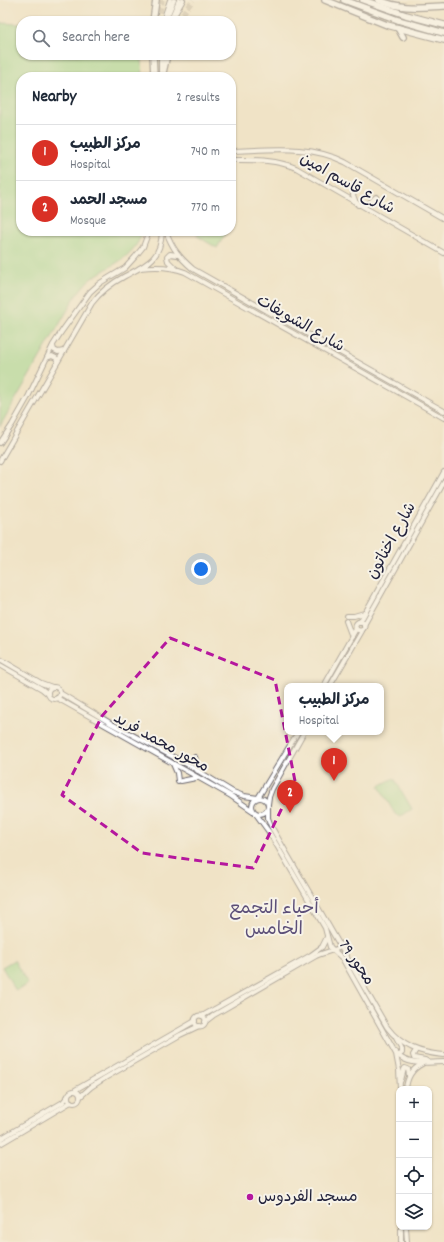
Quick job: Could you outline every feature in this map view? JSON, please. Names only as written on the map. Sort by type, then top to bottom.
[{"type":"highway","points":[[154,16],[156,0]]},
{"type":"highway","points":[[325,0],[360,15],[398,28],[444,40]]},
{"type":"highway","points":[[344,0],[398,20],[444,33]]},
{"type":"highway","points":[[363,0],[444,25]]},
{"type":"highway","points":[[379,0],[402,9],[415,17]]},
{"type":"highway","points":[[393,5],[414,8],[444,6]]},
{"type":"highway","points":[[398,28],[403,37]]},
{"type":"highway","points":[[155,60],[155,72]]},
{"type":"highway","points":[[162,72],[166,60]]},
{"type":"main road","points":[[164,16],[170,0]]},
{"type":"main road","points":[[166,16],[174,0]]},
{"type":"main road","points":[[173,16],[179,0]]},
{"type":"main road","points":[[174,16],[183,0]]},
{"type":"main road","points":[[161,60],[161,72]]},
{"type":"main road","name":"شارع قاسم امين","points":[[236,150],[301,150],[328,155],[345,162],[444,219]]},
{"type":"main road","name":"شارع قاسم امين","points":[[236,160],[266,160],[285,164],[306,173],[444,254]]},
{"type":"main road","points":[[354,186],[353,195],[357,204],[368,204],[376,197]]},
{"type":"main road","points":[[0,443],[28,397],[53,346],[90,292],[100,283],[125,268],[143,247],[147,236]]},
{"type":"main road","points":[[0,461],[80,321],[98,295],[114,282],[149,262],[157,254],[161,245],[162,236]]},
{"type":"main road","name":"شارع الشويفات","points":[[168,236],[178,255],[193,269],[391,378],[440,407],[444,411]]},
{"type":"main road","points":[[176,269],[168,261],[167,257],[170,254],[178,255]]},
{"type":"main road","name":"شارع الشويفات","points":[[140,268],[161,266],[185,272],[444,418]]},
{"type":"main road","points":[[53,346],[54,350],[58,352],[64,351]]},
{"type":"main road","points":[[47,358],[52,356],[58,361]]},
{"type":"main road","name":"شارع اخناتون","points":[[360,622],[444,472]]},
{"type":"main road","name":"شارع اخناتون","points":[[364,625],[444,482]]},
{"type":"main road","points":[[352,637],[346,619],[365,613]]},
{"type":"main road","points":[[326,683],[352,637],[356,629],[356,624],[360,622],[364,625],[364,628],[332,683]]},
{"type":"main road","points":[[356,629],[362,631]]},
{"type":"main road","points":[[0,659],[41,684],[58,689],[60,693],[57,698],[52,698],[42,689],[0,665]]},
{"type":"main road","points":[[48,694],[52,687]]},
{"type":"main road","name":"محور محمد فريد","points":[[60,693],[198,771],[255,812]]},
{"type":"main road","name":"محور محمد فريد","points":[[57,698],[197,778],[232,794],[258,798]]},
{"type":"main road","points":[[296,735],[264,789],[258,798],[254,800],[252,804],[255,812],[263,814],[268,809],[270,792],[302,735]]},
{"type":"main road","points":[[195,757],[198,771]]},
{"type":"main road","points":[[172,764],[179,781],[197,778]]},
{"type":"main road","points":[[264,789],[267,792],[270,792]]},
{"type":"main road","points":[[258,798],[264,799],[268,804]]},
{"type":"main road","name":"محور 79","points":[[268,809],[270,826],[383,1021],[395,1037],[416,1050]]},
{"type":"main road","name":"محور 79","points":[[255,812],[269,832],[325,928],[329,945],[342,958],[397,1055],[400,1086]]},
{"type":"main road","points":[[0,1138],[63,1102],[70,1092],[195,1021],[196,1017],[202,1016],[253,988],[322,947],[328,936],[333,933]]},
{"type":"main road","points":[[322,947],[324,949],[324,953]]},
{"type":"main road","points":[[0,1144],[47,1119],[71,1102],[77,1102],[91,1087],[106,1080],[191,1029],[203,1025],[214,1015],[303,964],[324,953],[335,951],[341,947]]},
{"type":"main road","points":[[266,974],[269,979]]},
{"type":"main road","points":[[255,980],[258,985]]},
{"type":"main road","points":[[250,983],[253,988]]},
{"type":"main road","points":[[202,1016],[205,1019],[205,1022]]},
{"type":"main road","points":[[195,1021],[199,1026]]},
{"type":"main road","points":[[395,1037],[402,1050],[401,1054],[397,1055],[402,1059],[410,1062],[444,1062]]},
{"type":"main road","points":[[428,1063],[425,1060],[414,1058],[413,1055],[416,1050],[444,1055]]},
{"type":"main road","points":[[409,1077],[415,1069],[428,1063]]},
{"type":"main road","points":[[400,1082],[403,1070],[405,1068],[408,1069],[409,1077],[407,1086]]},
{"type":"main road","points":[[75,1090],[79,1092],[81,1096]]},
{"type":"main road","points":[[68,1096],[71,1102]]},
{"type":"main road","points":[[63,1102],[65,1106]]},
{"type":"main road","points":[[401,1242],[404,1230]]},
{"type":"main road","points":[[404,1230],[406,1242]]},
{"type":"highlighted area","points":[[170,638],[275,680],[295,781],[253,868],[142,853],[62,795],[102,716]]},
{"type":"green space","points":[[0,23],[16,24],[16,60],[142,60],[143,72],[16,72],[16,236],[141,236],[139,241],[127,255],[89,280],[77,294],[0,426]]},
{"type":"green space","points":[[197,236],[224,236],[217,248]]},
{"type":"green space","points":[[394,778],[412,809],[400,817],[395,814],[379,786]]},
{"type":"green space","points":[[14,960],[28,984],[16,991],[2,967]]},
{"type":"tunnel","points":[[159,16],[162,0]]},
{"type":"tunnel","points":[[181,16],[193,0]]},
{"type":"place","name":"مركز الطبيب","points":[[334,781]]},
{"type":"place","name":"مسجد الحمد","points":[[290,813]]},
{"type":"place","name":"مسجد الفردوس","points":[[250,1197]]},
{"type":"district","name":"أحياء التجمع الخامس","points":[[274,919]]}]
